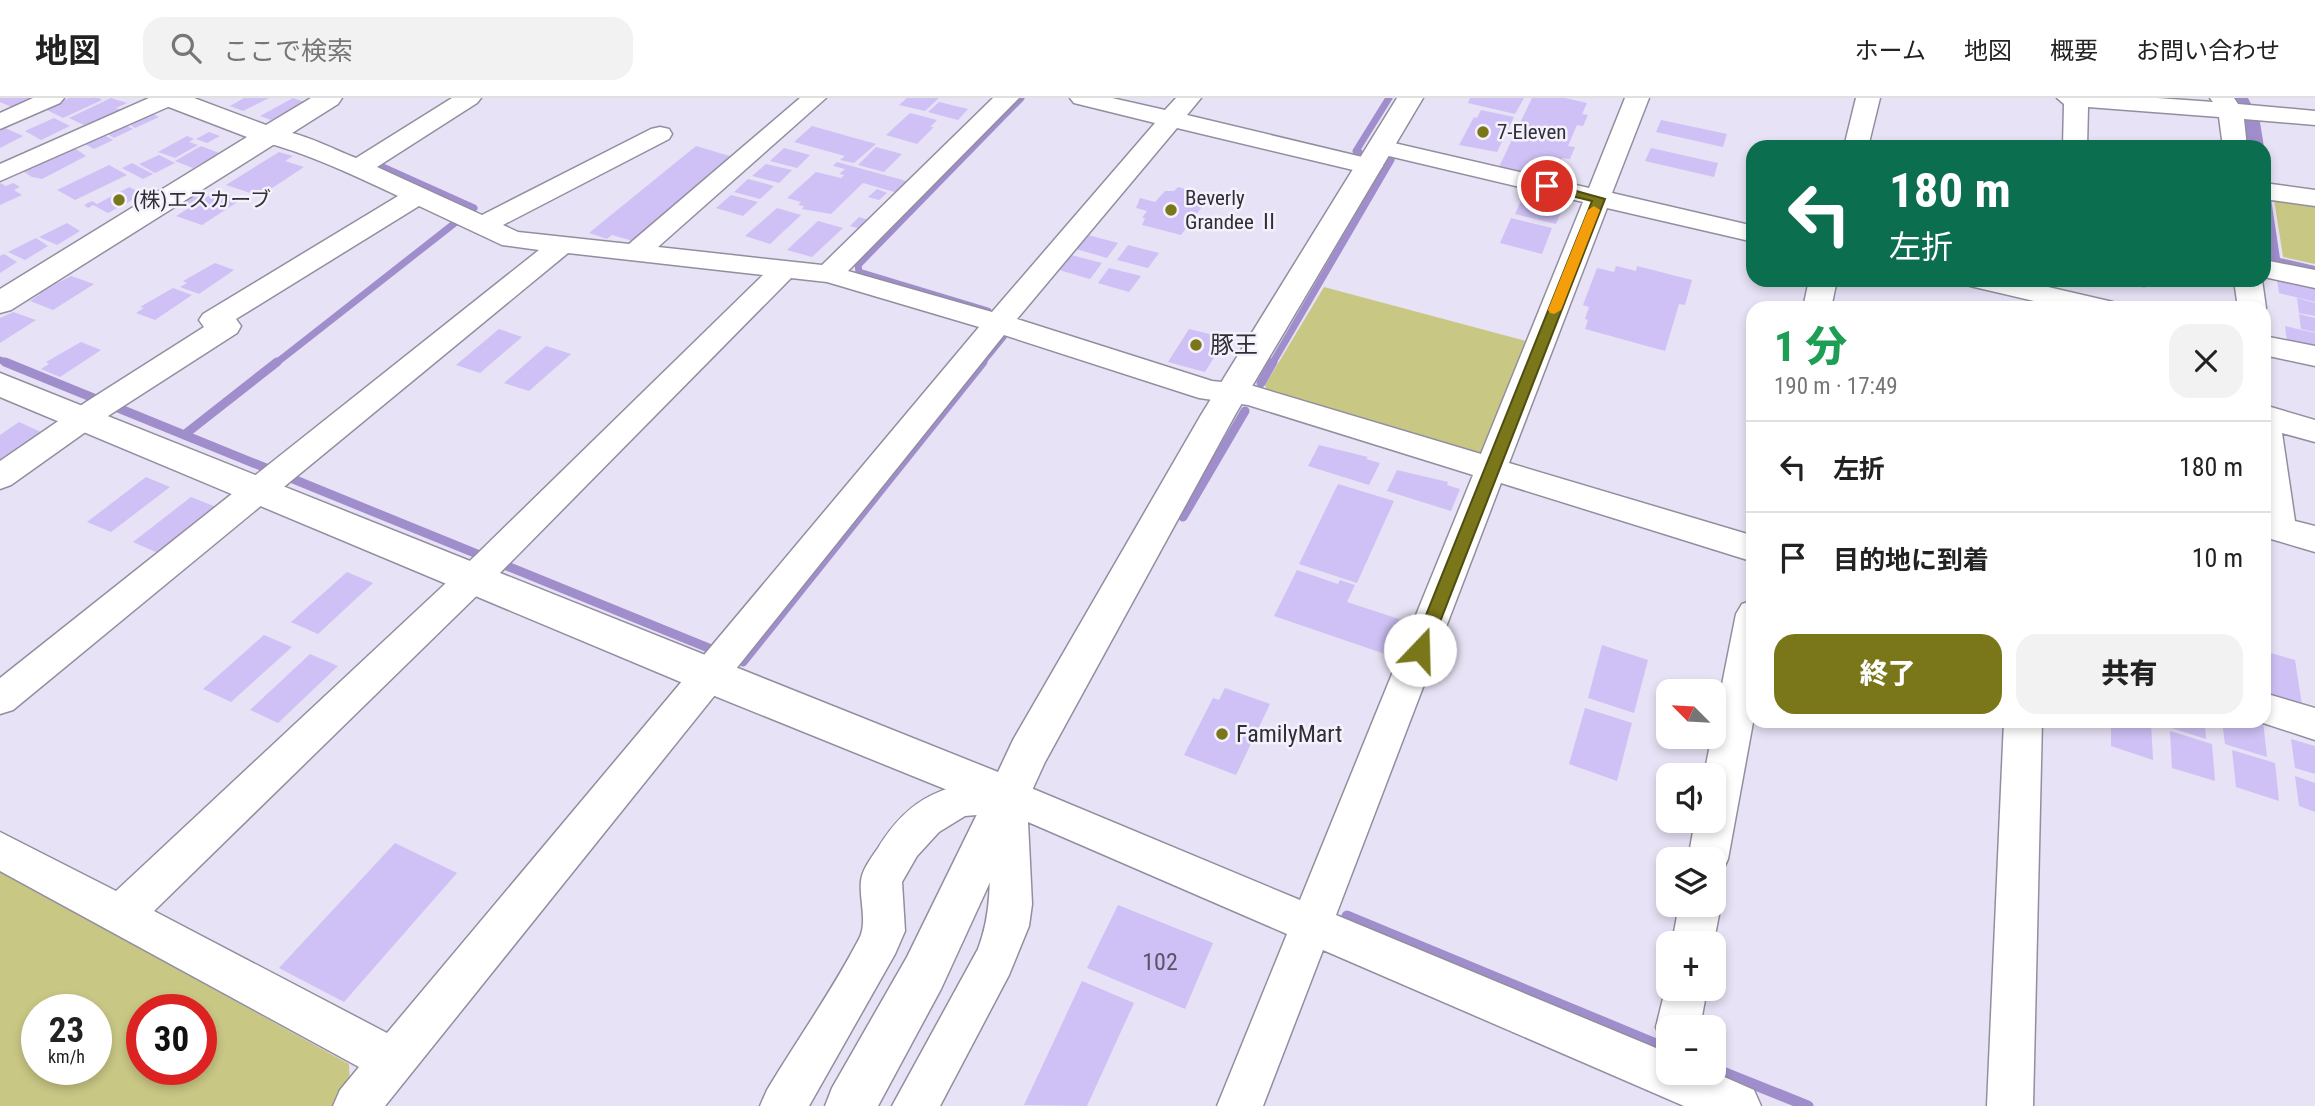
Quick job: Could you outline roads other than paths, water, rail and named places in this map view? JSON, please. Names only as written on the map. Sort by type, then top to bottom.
[{"type":"street","points":[[0,122],[52,98]]},
{"type":"street","points":[[0,173],[169,98],[358,168],[512,239],[829,274],[999,323],[1210,391],[1250,395],[1490,471],[1746,547]]},
{"type":"street","points":[[0,303],[329,98]]},
{"type":"street","points":[[358,168],[469,98]]},
{"type":"street","points":[[636,252],[814,98]]},
{"type":"street","points":[[829,274],[1007,98]]},
{"type":"street","points":[[1082,98],[1171,119],[1599,199],[1746,232]]},
{"type":"street","points":[[356,1106],[999,323],[1189,98]]},
{"type":"street","points":[[850,1106],[925,973],[1007,795],[1231,393],[1410,98]]},
{"type":"street","points":[[1240,1106],[1637,98]]},
{"type":"street","points":[[1858,140],[1868,98]]},
{"type":"street","points":[[2069,98],[2315,118]]},
{"type":"street","points":[[2075,140],[2076,99]]},
{"type":"street","points":[[2235,140],[2236,110]]},
{"type":"street","points":[[471,219],[660,134]]},
{"type":"street","points":[[2271,192],[2315,198]]},
{"type":"street","points":[[0,477],[98,409],[227,326],[213,320],[418,195]]},
{"type":"street","points":[[0,699],[562,245]]},
{"type":"street","points":[[120,915],[485,566],[784,270]]},
{"type":"street","points":[[2271,270],[2315,279]]},
{"type":"street","points":[[2015,287],[2077,301]]},
{"type":"street","points":[[2271,347],[2315,356]]},
{"type":"street","points":[[0,384],[98,409],[485,566],[709,676],[1007,795],[1656,1080]]},
{"type":"street","points":[[2271,419],[2315,431]]},
{"type":"street","points":[[2272,527],[2315,539]]},
{"type":"street","points":[[1711,847],[1746,658]]},
{"type":"street","points":[[2271,710],[2315,724]]},
{"type":"street","points":[[2010,1106],[2023,728]]},
{"type":"street","points":[[783,1106],[874,954],[884,931],[881,879],[903,844],[925,820],[953,803],[1007,795]]},
{"type":"street","points":[[915,1106],[994,961],[1008,926],[1011,904],[1007,795]]},
{"type":"street","points":[[0,850],[393,1060]]},
{"type":"street","points":[[1667,1085],[1738,1106]]},
{"type":"waterway","points":[[988,311],[859,272],[858,265],[1021,98]]},
{"type":"waterway","points":[[1359,152],[1356,151],[1389,98]]},
{"type":"waterway","points":[[275,364],[474,208],[376,164],[383,160]]},
{"type":"waterway","points":[[1272,364],[1391,160]]},
{"type":"waterway","points":[[981,364],[1003,337]]},
{"type":"waterway","points":[[0,360],[5,362]]},
{"type":"waterway","points":[[5,362],[10,364]]},
{"type":"waterway","points":[[5,362],[184,435]]},
{"type":"waterway","points":[[184,435],[277,362]]},
{"type":"waterway","points":[[743,662],[983,362]]},
{"type":"waterway","points":[[1261,383],[1273,362]]},
{"type":"waterway","points":[[1183,517],[1245,411]]},
{"type":"waterway","points":[[184,435],[711,649]]},
{"type":"waterway","points":[[1347,916],[1656,1044]]},
{"type":"waterway","points":[[1726,1073],[1808,1106]]},
{"type":"place","name":"7-Eleven","points":[[1483,132]]},
{"type":"place","name":"(株)エスカーブ","points":[[119,200]]},
{"type":"place","name":"Beverly Grandee Ⅱ","points":[[1171,210]]},
{"type":"place","name":"豚王","points":[[1196,345]]},
{"type":"place","name":"FamilyMart","points":[[1222,734]]}]
